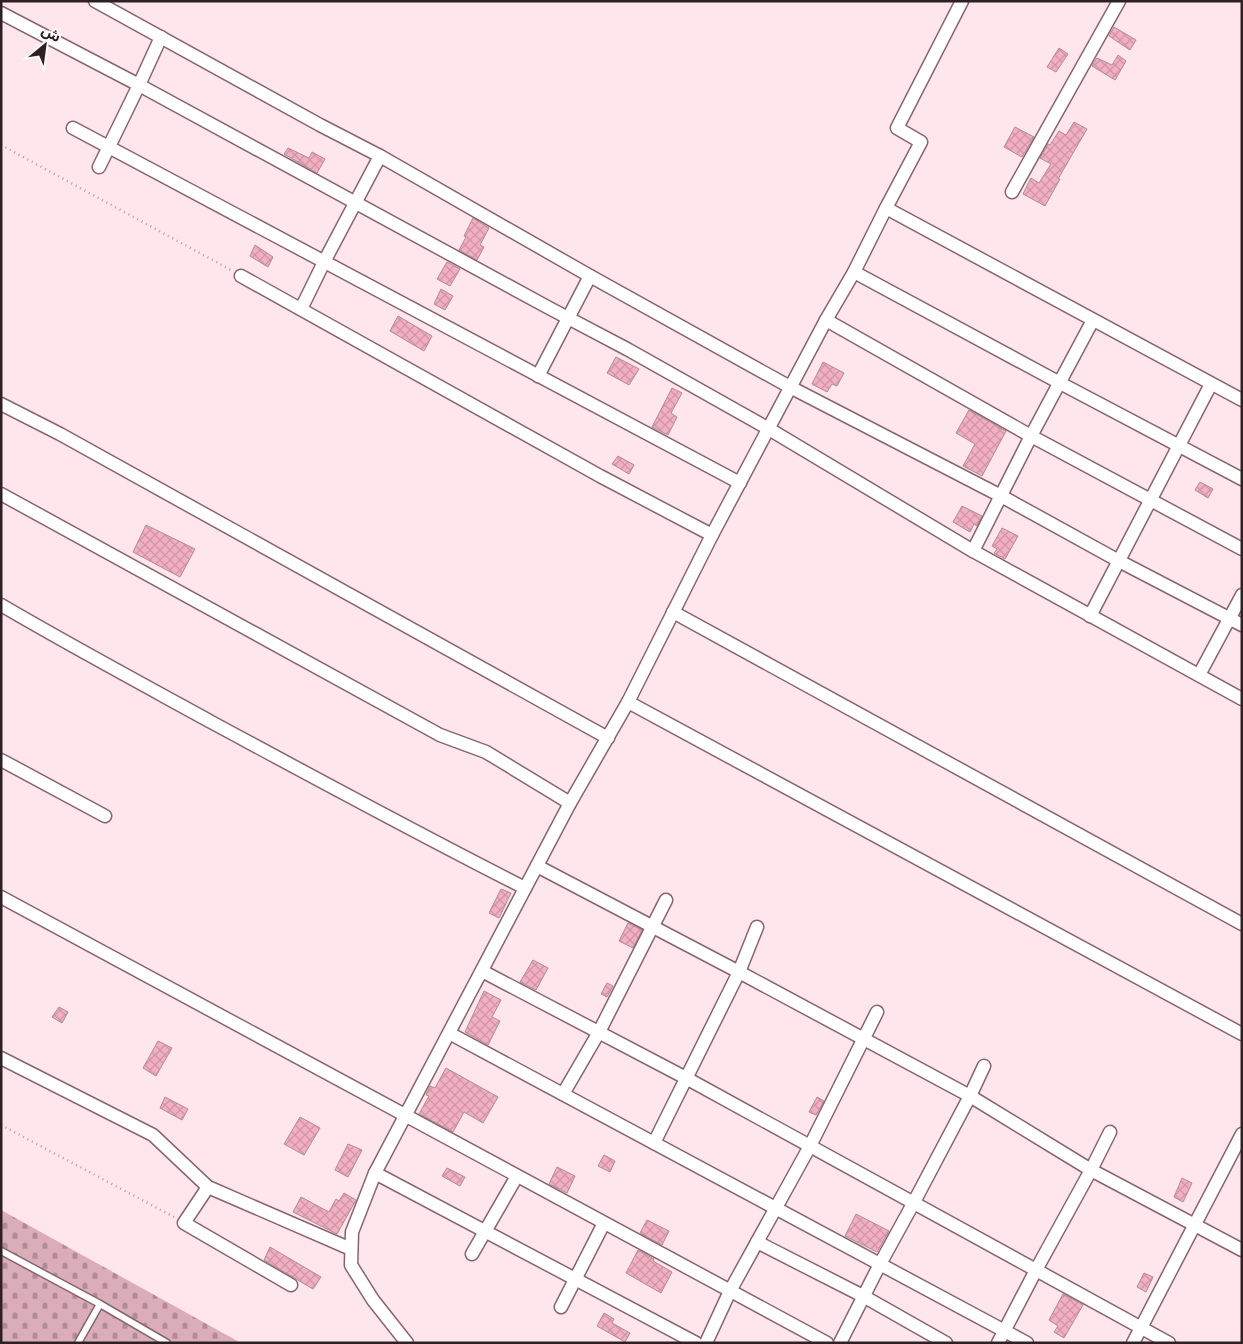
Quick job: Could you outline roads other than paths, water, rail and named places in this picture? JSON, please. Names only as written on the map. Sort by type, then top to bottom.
[{"type":"street","points":[[95,1],[380,156],[790,387],[1001,496],[1119,561],[1242,625]]},
{"type":"street","points":[[407,1343],[373,1300],[351,1265],[352,1232],[375,1173],[570,803],[628,702],[712,535],[826,320],[854,272],[921,142],[897,128],[962,1]]},
{"type":"street","points":[[1012,192],[1119,1]]},
{"type":"street","points":[[1,13],[139,85],[636,353],[769,429],[974,551],[1242,699]]},
{"type":"street","points":[[99,167],[110,148],[161,37]]},
{"type":"street","points":[[73,128],[740,483]]},
{"type":"street","points":[[301,309],[380,156]]},
{"type":"street","points":[[886,208],[1242,400]]},
{"type":"street","points":[[854,272],[1242,479]]},
{"type":"street","points":[[241,276],[600,476],[712,535]]},
{"type":"street","points":[[538,376],[590,276]]},
{"type":"street","points":[[826,320],[1031,436],[1242,549]]},
{"type":"street","points":[[974,551],[1031,436],[1093,320]]},
{"type":"street","points":[[1090,616],[1211,384]]},
{"type":"street","points":[[1,404],[60,434],[608,738]]},
{"type":"street","points":[[1,494],[440,735],[486,752],[570,803]]},
{"type":"street","points":[[1199,675],[1242,595]]},
{"type":"street","points":[[1,605],[311,776],[525,888]]},
{"type":"street","points":[[673,612],[1242,924]]},
{"type":"street","points":[[628,702],[1242,1034]]},
{"type":"street","points":[[1,760],[105,816]]},
{"type":"street","points":[[537,866],[970,1096],[1091,1170],[1242,1250]]},
{"type":"street","points":[[1,897],[827,1343]]},
{"type":"street","points":[[564,1094],[599,1032],[666,900]]},
{"type":"street","points":[[654,1143],[739,972],[757,928]]},
{"type":"street","points":[[482,971],[686,1078],[1170,1343]]},
{"type":"street","points":[[706,1343],[730,1291],[810,1146],[877,1012]]},
{"type":"street","points":[[449,1033],[1027,1343]]},
{"type":"street","points":[[1,1058],[153,1135],[208,1188],[351,1249]]},
{"type":"street","points":[[840,1343],[984,1066]]},
{"type":"street","points":[[998,1343],[1110,1132]]},
{"type":"street","points":[[1133,1343],[1242,1134]]},
{"type":"street","points":[[375,1173],[696,1343]]},
{"type":"street","points":[[472,1254],[517,1176]]},
{"type":"street","points":[[208,1188],[184,1223],[291,1285]]},
{"type":"street","points":[[561,1307],[604,1223]]},
{"type":"street","points":[[757,1242],[863,1296],[946,1343]]},
{"type":"lane","points":[[1,1252],[100,1304],[167,1343]]},
{"type":"lane","points":[[78,1343],[100,1304]]}]
